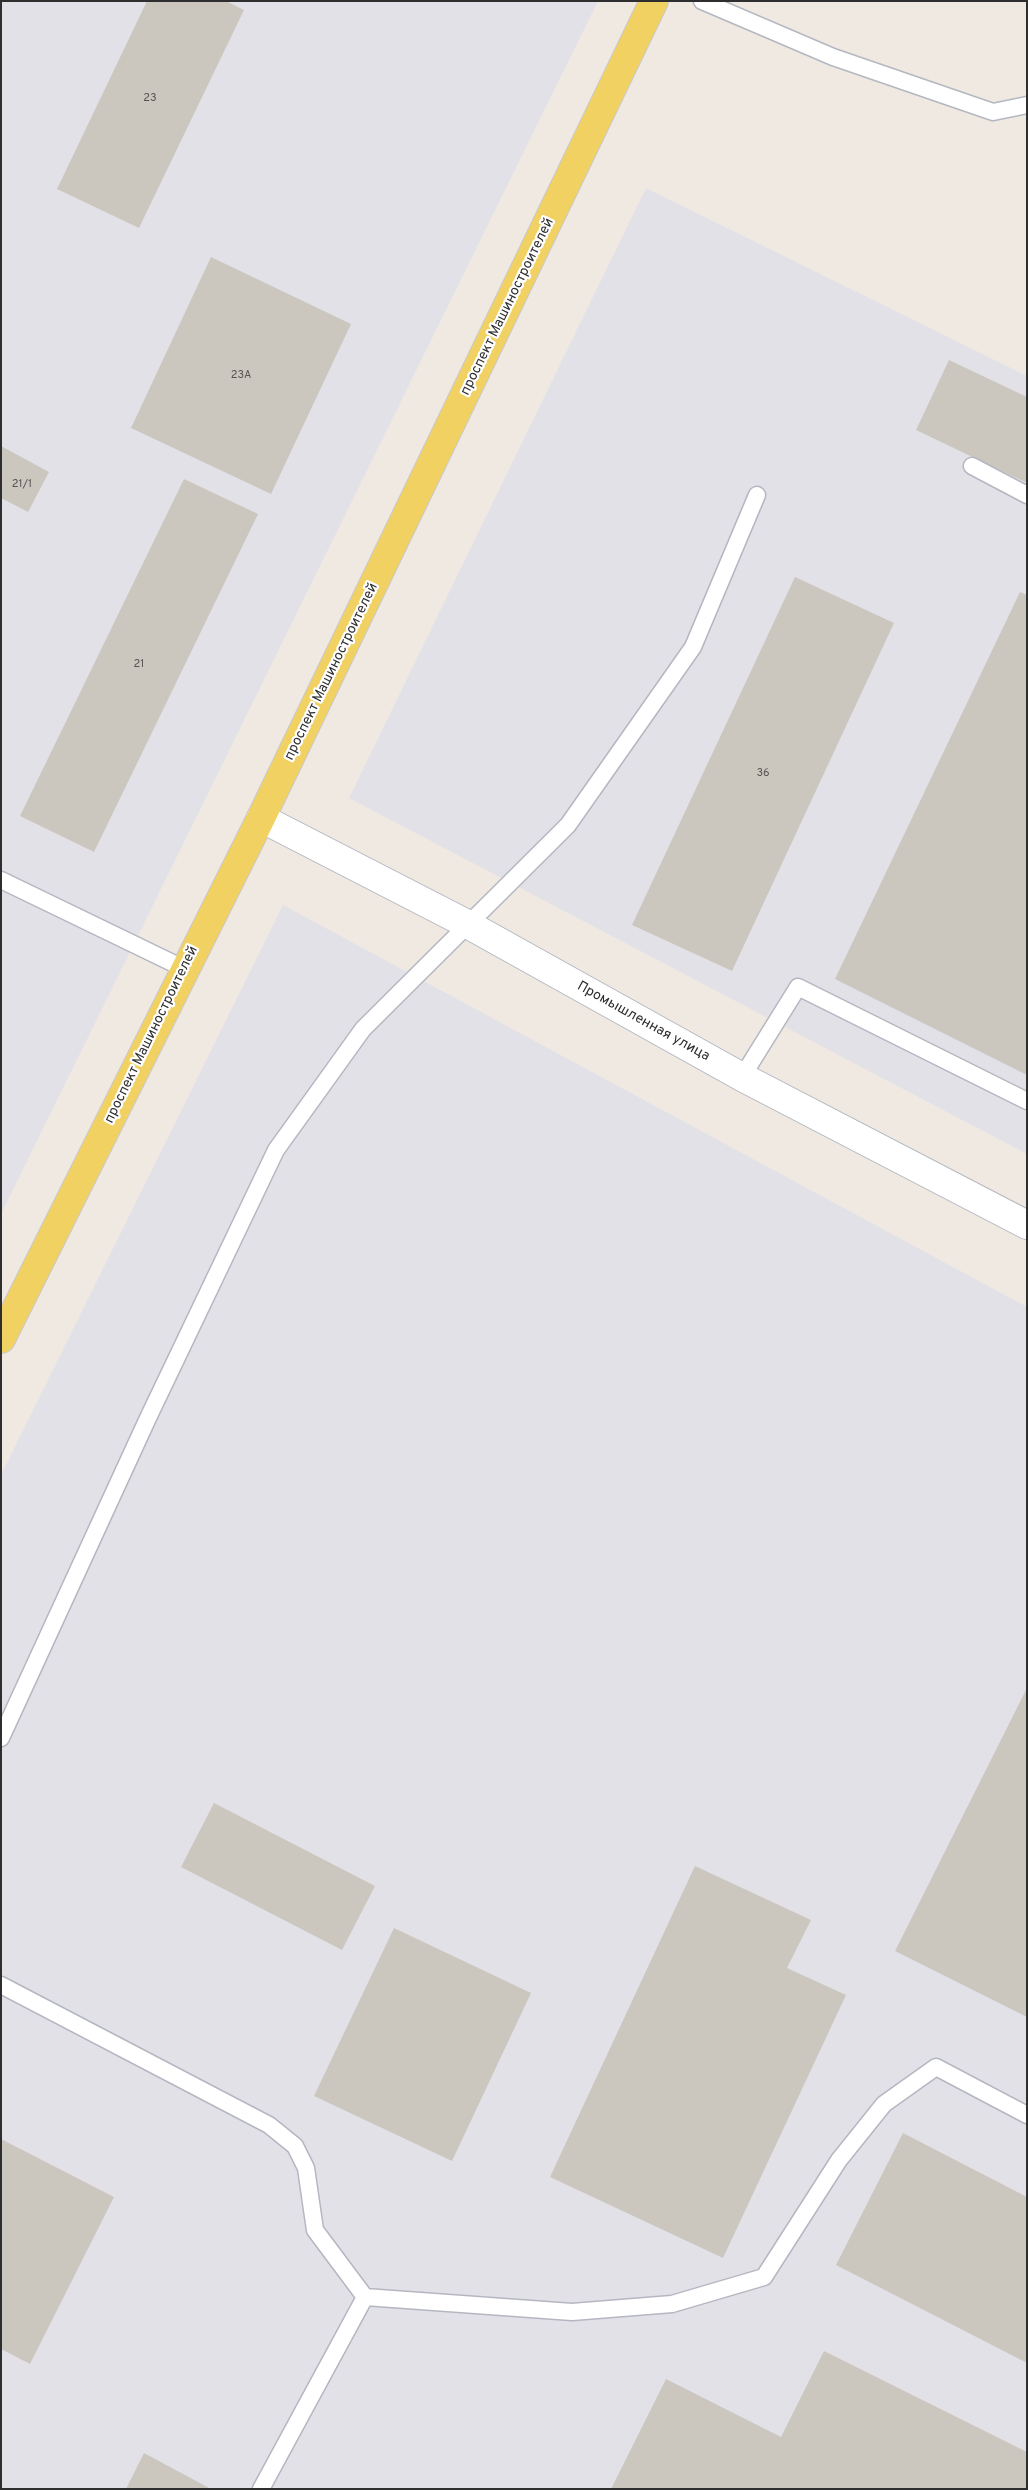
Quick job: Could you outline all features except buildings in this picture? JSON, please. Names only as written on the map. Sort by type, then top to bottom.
[{"type":"main road","name":"проспект Машиностроителей","points":[[1,1339],[261,818],[608,102],[654,1]]},
{"type":"street","name":"Промышленная улица","points":[[261,818],[469,926],[742,1077],[1027,1224]]},
{"type":"lane","points":[[702,1],[833,57],[993,112],[1027,106]]},
{"type":"lane","points":[[972,466],[1027,495]]},
{"type":"lane","points":[[1,1738],[148,1418],[276,1150],[363,1029],[469,926],[568,825],[692,647],[757,495]]},
{"type":"lane","points":[[1,880],[185,969]]},
{"type":"lane","points":[[742,1077],[798,987],[1027,1101]]},
{"type":"lane","points":[[1,1985],[269,2125],[295,2146],[306,2168],[315,2230],[365,2297],[572,2312],[672,2304],[764,2277],[839,2160],[884,2104],[936,2067],[1027,2115]]},
{"type":"lane","points":[[262,2489],[365,2297]]},
{"type":"shaded area","points":[[1,1],[598,1],[1,1214]]},
{"type":"shaded area","points":[[646,188],[1027,376],[1027,1154],[349,798]]},
{"type":"shaded area","points":[[283,905],[1027,1307],[1027,2489],[1,2489],[1,1475]]}]
